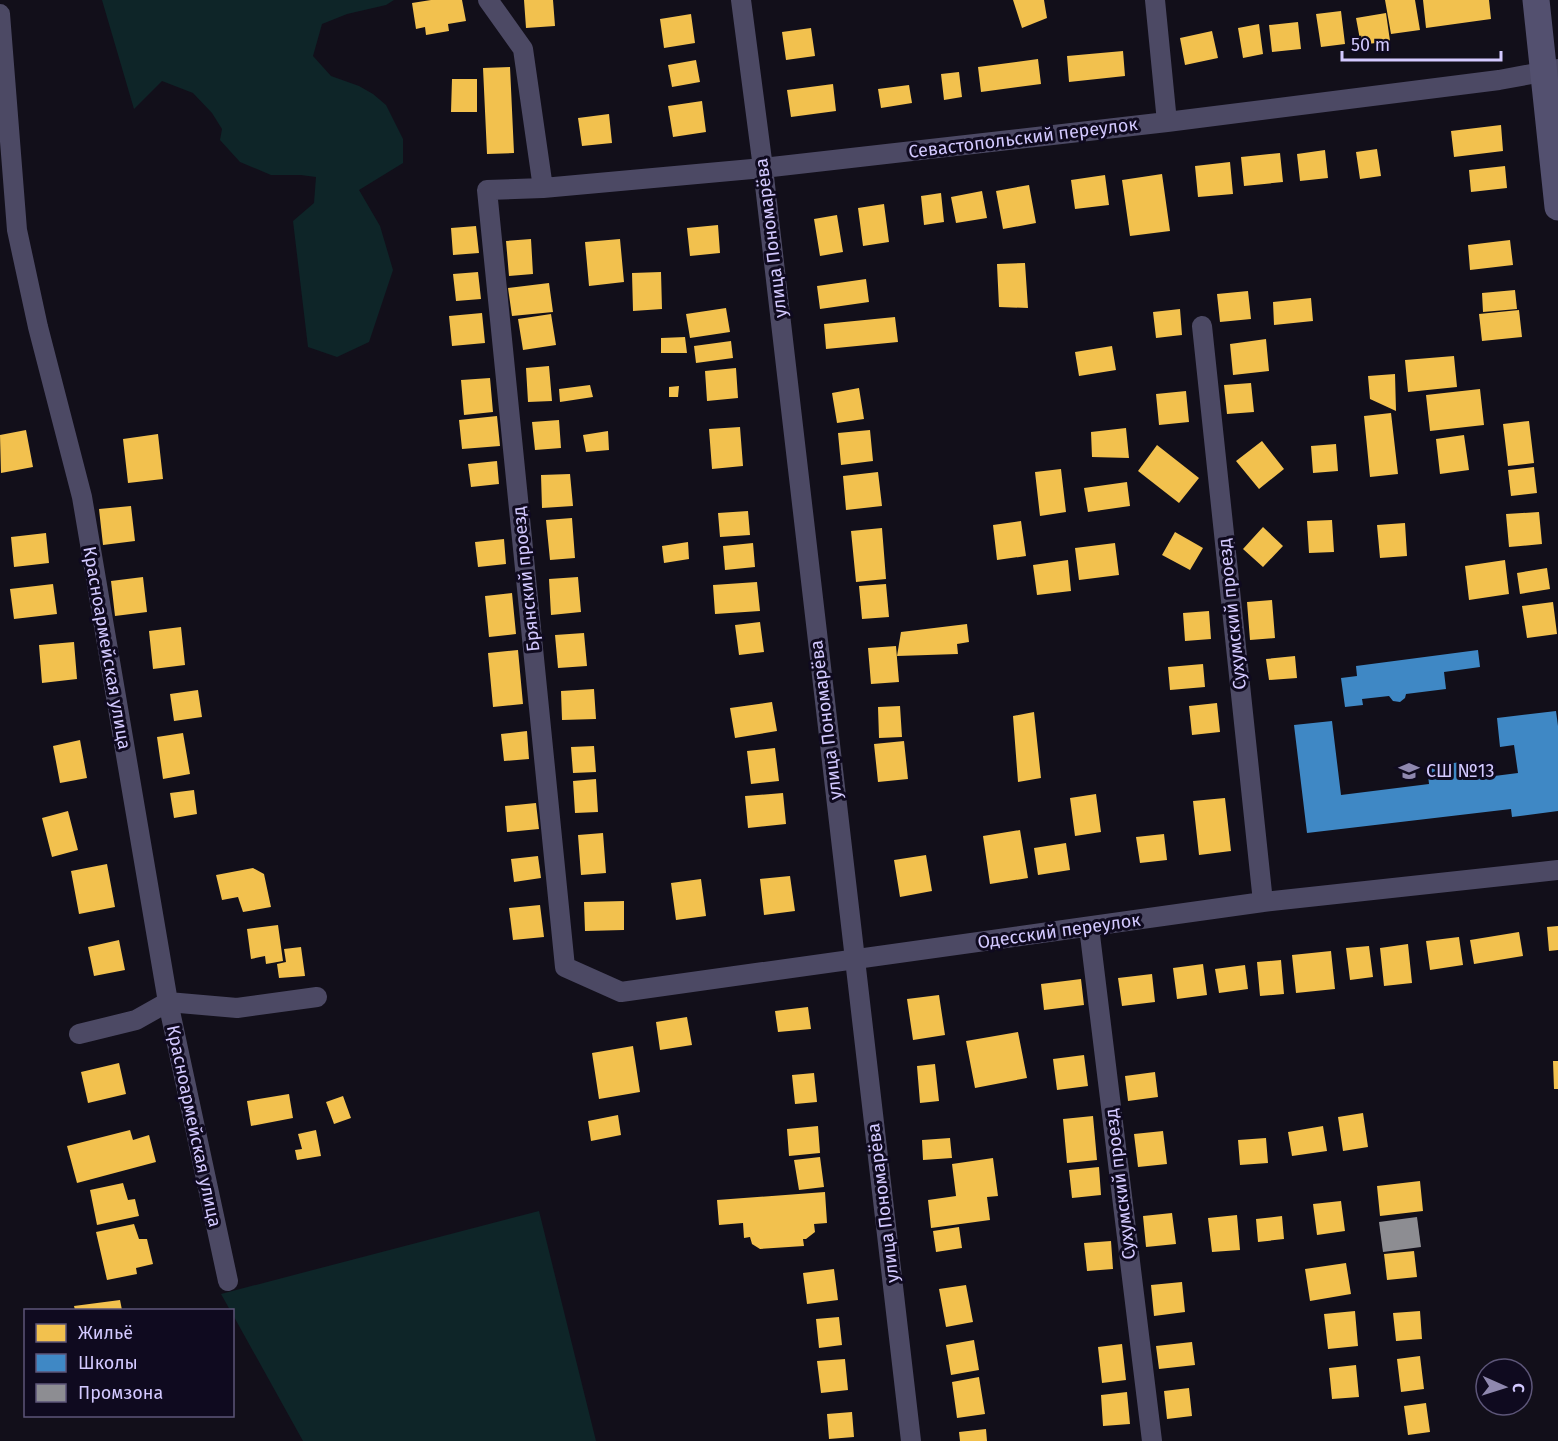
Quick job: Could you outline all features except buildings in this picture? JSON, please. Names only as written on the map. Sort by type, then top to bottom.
[{"type":"main road","points":[[1536,0],[1551,70],[1558,207]]},
{"type":"street","points":[[488,0],[524,49],[543,188]]},
{"type":"street","name":"улица Пономарёва","points":[[741,0],[763,168],[910,1441]]},
{"type":"street","points":[[1155,0],[1167,122]]},
{"type":"street","name":"Красноармейская улица","points":[[0,14],[17,230],[38,327],[82,497],[168,1002],[228,1281]]},
{"type":"street","name":"Севастопольский переулок","points":[[487,190],[543,188],[763,168],[1167,122],[1499,80],[1551,70]]},
{"type":"street","name":"Брянский проезд","points":[[487,190],[565,967]]},
{"type":"street","name":"Сухумский проезд","points":[[1202,326],[1263,902]]},
{"type":"street","name":"Одесский переулок","points":[[565,967],[621,992],[1263,902],[1558,870]]},
{"type":"street","name":"Сухумский проезд","points":[[1089,927],[1152,1441]]},
{"type":"street","points":[[79,1034],[136,1020],[168,1002],[237,1008],[317,997]]},
{"type":"green space","points":[[102,0],[394,0],[386,5],[347,14],[322,24],[313,56],[331,76],[359,86],[386,105],[403,139],[403,163],[359,190],[380,226],[393,270],[369,342],[337,357],[308,347],[293,221],[314,203],[316,177],[271,175],[240,162],[220,140],[222,129],[212,113],[193,93],[162,81],[134,109]]},
{"type":"green space","points":[[539,1211],[596,1441],[303,1441],[234,1317],[234,1309],[229,1309],[221,1294]]},
{"type":"place","name":"СШ №13","points":[[1409,771]]}]
